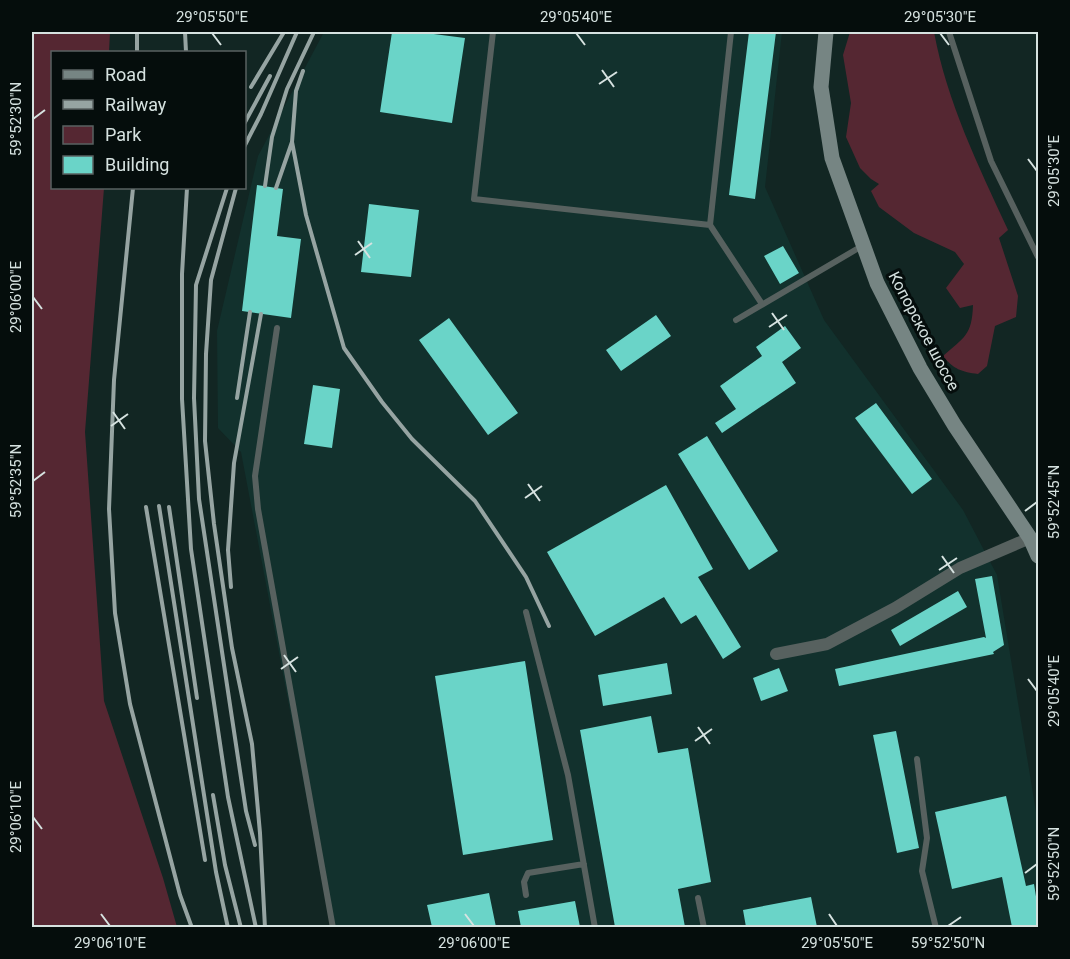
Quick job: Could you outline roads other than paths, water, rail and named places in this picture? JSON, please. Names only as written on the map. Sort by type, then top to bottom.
[{"type":"main road","name":"Копорское шоссе","points":[[826,32],[820,87],[832,158],[863,245],[895,321],[920,368],[955,426],[1030,538],[1038,556]]},
{"type":"street","points":[[776,654],[827,644],[895,608],[960,568],[1030,538]]},
{"type":"lane","points":[[493,32],[474,199],[710,225]]},
{"type":"lane","points":[[731,32],[710,225],[762,304]]},
{"type":"lane","points":[[949,32],[991,161],[1038,257]]},
{"type":"lane","points":[[736,320],[863,245]]},
{"type":"lane","points":[[277,327],[255,476],[258,509],[333,927]]},
{"type":"lane","points":[[526,612],[568,775],[596,927]]},
{"type":"lane","points":[[917,759],[927,838],[922,871],[936,927]]},
{"type":"lane","points":[[526,895],[524,882],[528,873],[584,864]]},
{"type":"lane","points":[[698,898],[704,927]]},
{"type":"railway","points":[[137,32],[137,51]]},
{"type":"railway","points":[[185,32],[186,51]]},
{"type":"railway","points":[[251,87],[284,32]]},
{"type":"railway","points":[[246,143],[297,32]]},
{"type":"railway","points":[[265,186],[272,137],[287,89],[314,32]]},
{"type":"railway","points":[[276,188],[292,142],[296,91],[303,71]]},
{"type":"railway","points":[[246,120],[270,76]]},
{"type":"railway","points":[[292,142],[306,215],[344,348],[382,402],[412,439],[475,501],[526,577],[549,626]]},
{"type":"railway","points":[[133,189],[114,380],[109,509],[115,613],[130,704],[180,895],[192,928]]},
{"type":"railway","points":[[187,189],[182,274],[182,399],[191,549],[228,797],[256,928]]},
{"type":"railway","points":[[227,189],[196,285],[194,398],[199,499],[246,811],[255,845]]},
{"type":"railway","points":[[236,189],[211,280],[206,354],[205,441],[214,524],[232,648],[252,744],[265,928]]},
{"type":"railway","points":[[237,398],[250,312]]},
{"type":"railway","points":[[231,587],[228,550],[234,463],[261,314]]},
{"type":"railway","points":[[159,506],[216,872],[228,928]]},
{"type":"railway","points":[[146,507],[205,860]]},
{"type":"railway","points":[[169,507],[197,698]]},
{"type":"railway","points":[[213,795],[225,865],[241,928]]}]
